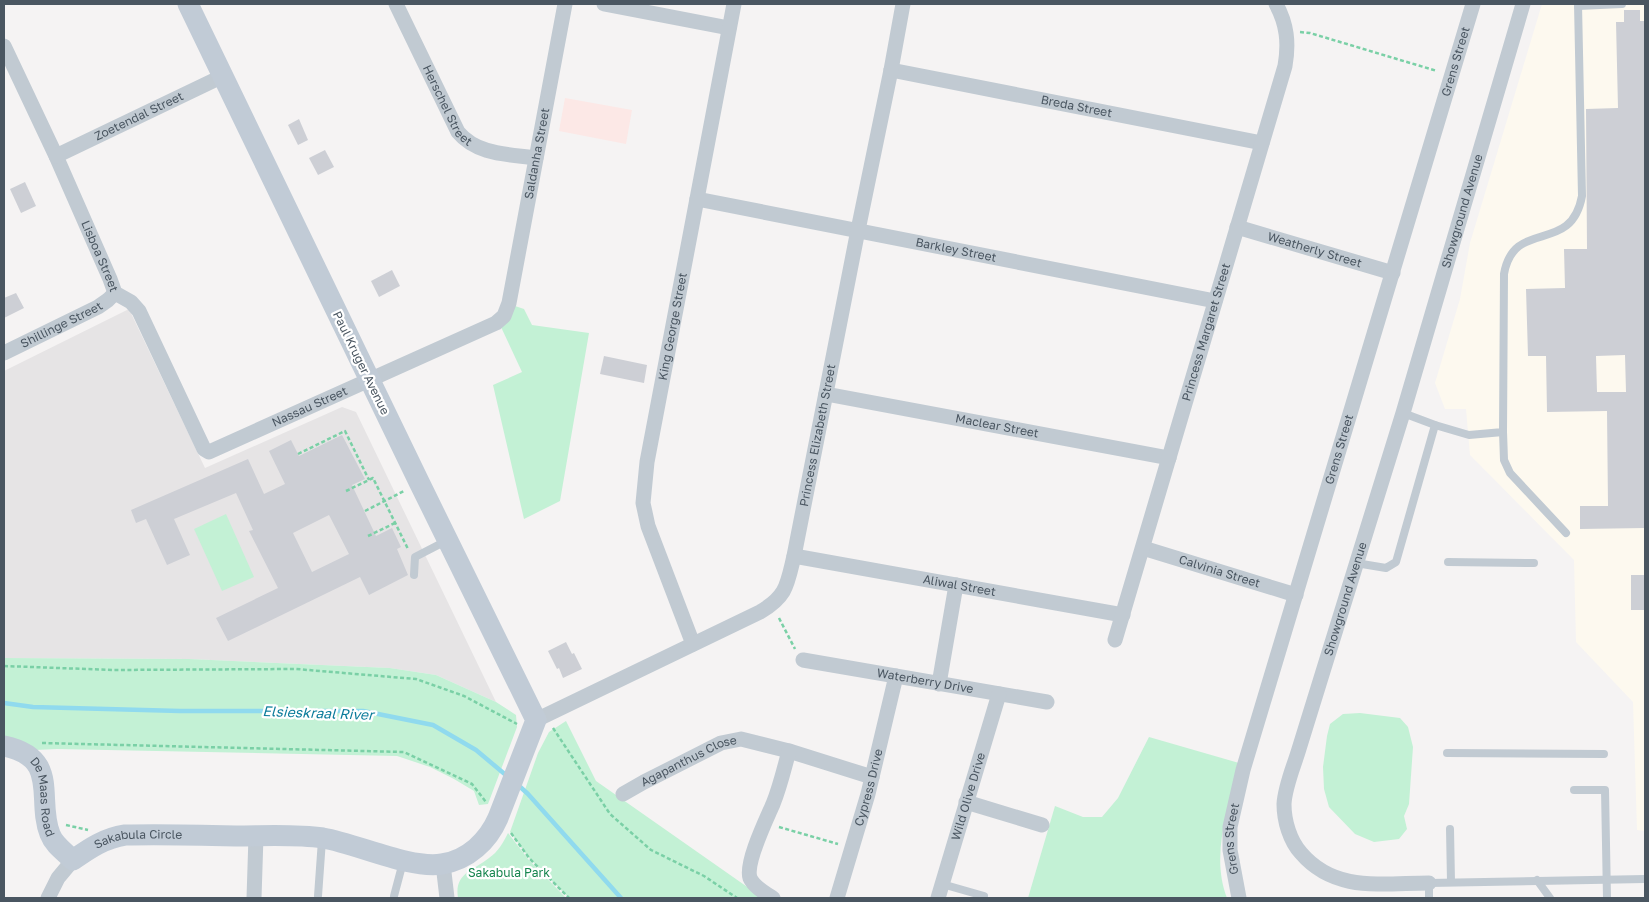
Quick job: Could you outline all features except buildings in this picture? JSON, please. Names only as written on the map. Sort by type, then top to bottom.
[{"type":"street","name":"Paul Kruger Avenue","points":[[188,4],[536,724]]},
{"type":"street","name":"Herschel Street","points":[[396,4],[458,132],[465,141],[484,150],[536,158]]},
{"type":"street","name":"Saldanha Street","points":[[509,304],[565,4]]},
{"type":"street","points":[[604,4],[729,28]]},
{"type":"street","name":"King George Street","points":[[693,644],[648,526],[643,503],[643,492],[647,462],[734,4]]},
{"type":"street","name":"Princess Elizabeth Street","points":[[536,724],[772,604],[782,596],[794,556],[903,4]]},
{"type":"street","points":[[1276,4],[1285,28]]},
{"type":"street","name":"Grens Street","points":[[1239,898],[1230,850],[1230,827],[1243,770],[1473,4]]},
{"type":"street","name":"Showground Avenue","points":[[1429,883],[1353,882],[1334,878],[1316,868],[1298,849],[1290,836],[1284,804],[1403,413],[1523,4]]},
{"type":"street","name":"Princess Margaret Street","points":[[1115,640],[1285,66],[1288,46],[1285,28]]},
{"type":"street","name":"Lisboa Street","points":[[4,46],[56,156],[110,279],[114,293],[131,302],[139,311],[204,450],[212,452]]},
{"type":"street","name":"Breda Street","points":[[891,70],[1262,144]]},
{"type":"street","name":"Zoetendal Street","points":[[56,156],[223,76]]},
{"type":"street","name":"Barkley Street","points":[[697,198],[1216,301]]},
{"type":"street","name":"Weatherly Street","points":[[1237,227],[1392,273]]},
{"type":"street","name":"Shillinge Street","points":[[4,353],[102,304],[114,293]]},
{"type":"street","name":"Nassau Street","points":[[212,452],[496,323],[504,316],[509,304]]},
{"type":"street","name":"Maclear Street","points":[[826,394],[1169,458]]},
{"type":"street","name":"Calvinia Street","points":[[1142,548],[1296,595]]},
{"type":"street","name":"Aliwal Street","points":[[794,556],[1123,615]]},
{"type":"street","points":[[940,684],[956,585]]},
{"type":"street","name":"Waterberry Drive","points":[[803,660],[1047,702]]},
{"type":"street","name":"Cypress Drive","points":[[837,898],[872,777],[896,676]]},
{"type":"street","name":"Wild Olive Drive","points":[[940,891],[998,694]]},
{"type":"street","name":"Sakabula Circle","points":[[48,898],[58,878],[74,860],[96,844],[118,836],[322,838],[421,864],[444,864],[465,856],[479,847],[490,833],[499,818],[536,724]]},
{"type":"street","name":"Agapanthus Close","points":[[623,794],[661,773],[730,740],[740,739],[790,751],[872,777]]},
{"type":"street","name":"De Maas Road","points":[[4,746],[23,754],[34,762],[41,772],[45,786],[49,832],[57,845],[74,860]]},
{"type":"street","points":[[773,898],[756,886],[750,878],[749,872],[764,823],[773,803],[790,751]]},
{"type":"street","points":[[966,802],[1042,825]]},
{"type":"street","points":[[254,898],[256,836]]},
{"type":"street","points":[[444,864],[448,898]]},
{"type":"lane","points":[[1566,533],[1510,473],[1504,460],[1504,274],[1505,266],[1511,253],[1524,241],[1557,232],[1570,223],[1578,210],[1582,196],[1578,5],[1622,4]]},
{"type":"lane","points":[[1403,413],[1469,435],[1503,432]]},
{"type":"lane","points":[[1356,563],[1386,568],[1396,562],[1435,425]]},
{"type":"lane","points":[[414,575],[414,557],[448,541]]},
{"type":"lane","points":[[1448,562],[1534,563]]},
{"type":"lane","points":[[1448,753],[1604,754]]},
{"type":"lane","points":[[1574,790],[1605,790],[1607,898]]},
{"type":"lane","points":[[1450,829],[1451,882]]},
{"type":"lane","points":[[318,896],[322,838]]},
{"type":"lane","points":[[394,896],[404,860]]},
{"type":"lane","name":"Showground Avenue","points":[[1429,883],[1645,878]]},
{"type":"lane","points":[[1537,880],[1550,898]]},
{"type":"lane","points":[[1429,883],[1429,898]]},
{"type":"lane","points":[[940,891],[984,896]]},
{"type":"path","points":[[1285,28],[1310,33],[1452,76]]},
{"type":"path","points":[[298,454],[345,431],[369,480]]},
{"type":"path","points":[[346,492],[373,478],[412,557],[414,557]]},
{"type":"path","points":[[365,511],[410,488]]},
{"type":"path","points":[[368,536],[395,523]]},
{"type":"path","points":[[772,604],[803,660]]},
{"type":"path","points":[[4,666],[113,670],[296,669],[416,679],[536,724],[610,814],[651,850],[704,876],[737,898]]},
{"type":"path","points":[[36,743],[404,752],[472,784],[530,858],[569,898]]},
{"type":"path","points":[[63,823],[91,831]]},
{"type":"path","points":[[764,823],[852,848]]},
{"type":"shaded area","points":[[1542,4],[1645,4],[1645,831],[1637,830],[1633,702],[1576,642],[1574,560],[1470,455],[1466,409],[1445,409],[1435,383],[1460,299],[1470,243]]},
{"type":"shaded area","points":[[565,98],[632,110],[626,144],[559,131]]},
{"type":"shaded area","points":[[129,309],[205,468],[342,407],[356,412],[496,702],[436,675],[390,668],[189,659],[4,658],[4,371]]},
{"type":"green space","points":[[515,306],[524,309],[532,325],[589,333],[560,501],[524,519],[493,385],[522,372],[501,327]]},
{"type":"green space","points":[[226,514],[254,577],[222,591],[194,529]]},
{"type":"green space","points":[[4,658],[189,659],[390,668],[436,675],[496,702],[516,715],[517,727],[488,804],[479,805],[474,791],[454,779],[430,767],[397,756],[35,750],[4,737]]},
{"type":"green space","points":[[1360,713],[1400,718],[1408,727],[1413,747],[1409,804],[1404,816],[1407,829],[1399,839],[1374,842],[1355,834],[1329,807],[1324,789],[1323,767],[1330,724],[1343,714]]},
{"type":"green space","points":[[566,721],[596,781],[763,898],[569,898],[529,858],[510,832],[538,753],[549,732]]},
{"type":"green space","points":[[1149,737],[1239,763],[1226,813],[1221,848],[1220,865],[1227,898],[1028,898],[1055,806],[1083,817],[1102,817],[1118,798]]},
{"type":"green space","name":"Sakabula Park","points":[[508,833],[528,859],[566,898],[458,898],[459,883],[462,878],[495,853]]},
{"type":"waterway","name":"Elsieskraal River","points":[[4,703],[33,707],[180,711],[363,711],[433,725],[476,750],[507,776]]},
{"type":"waterway","name":"Elsieskraal River","points":[[517,784],[621,898]]}]
